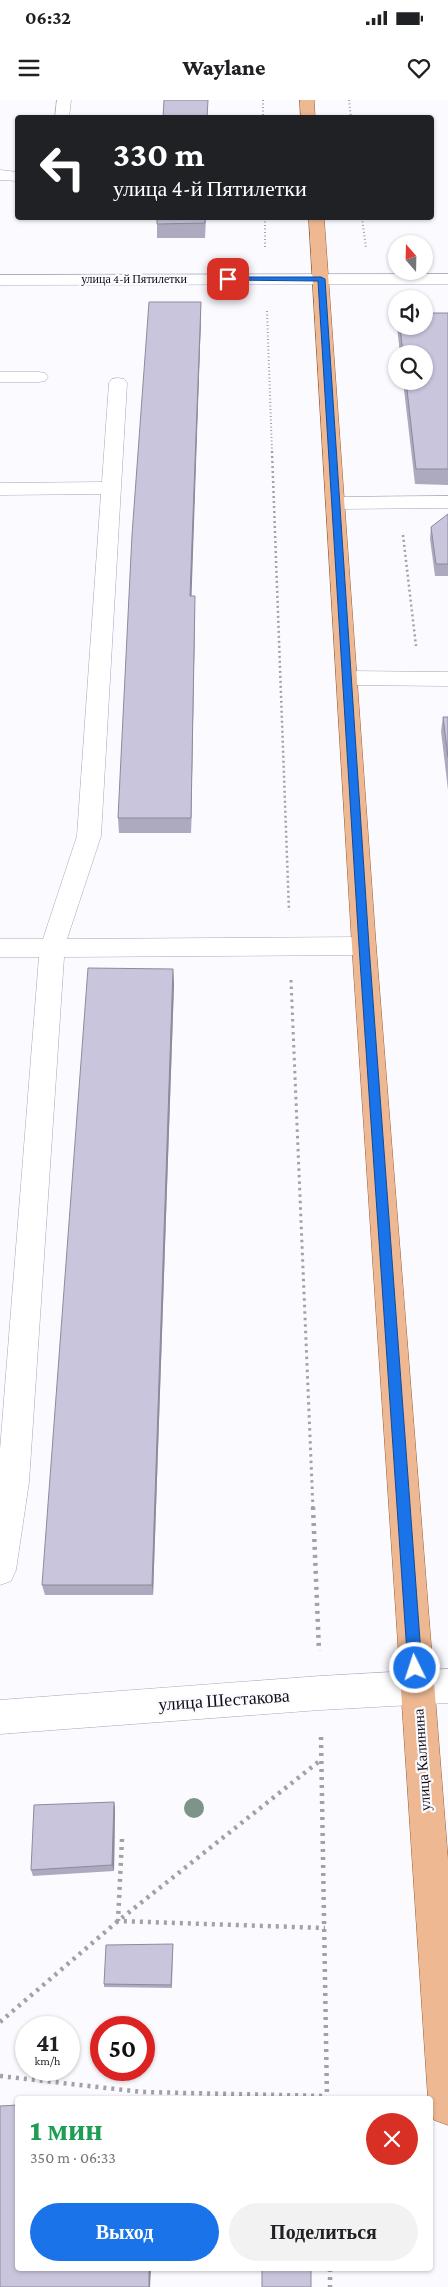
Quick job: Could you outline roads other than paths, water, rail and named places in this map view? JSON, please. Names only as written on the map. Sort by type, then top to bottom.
[{"type":"main road","points":[[307,100],[308,115]]},
{"type":"main road","name":"улица Калинина","points":[[316,220],[348,678],[364,946],[432,1686],[448,2106]]},
{"type":"street","points":[[62,115],[64,100]]},
{"type":"street","points":[[0,175],[15,177]]},
{"type":"street","name":"улица 4-й Пятилетки","points":[[0,280],[448,279]]},
{"type":"street","points":[[0,377],[39,376]]},
{"type":"street","points":[[0,1570],[52,948],[89,836],[118,383]]},
{"type":"street","points":[[0,489],[111,488]]},
{"type":"street","points":[[336,503],[448,502]]},
{"type":"street","points":[[348,678],[448,679]]},
{"type":"street","points":[[0,948],[364,946]]},
{"type":"street","name":"улица Шестакова","points":[[0,1717],[432,1686]]}]
